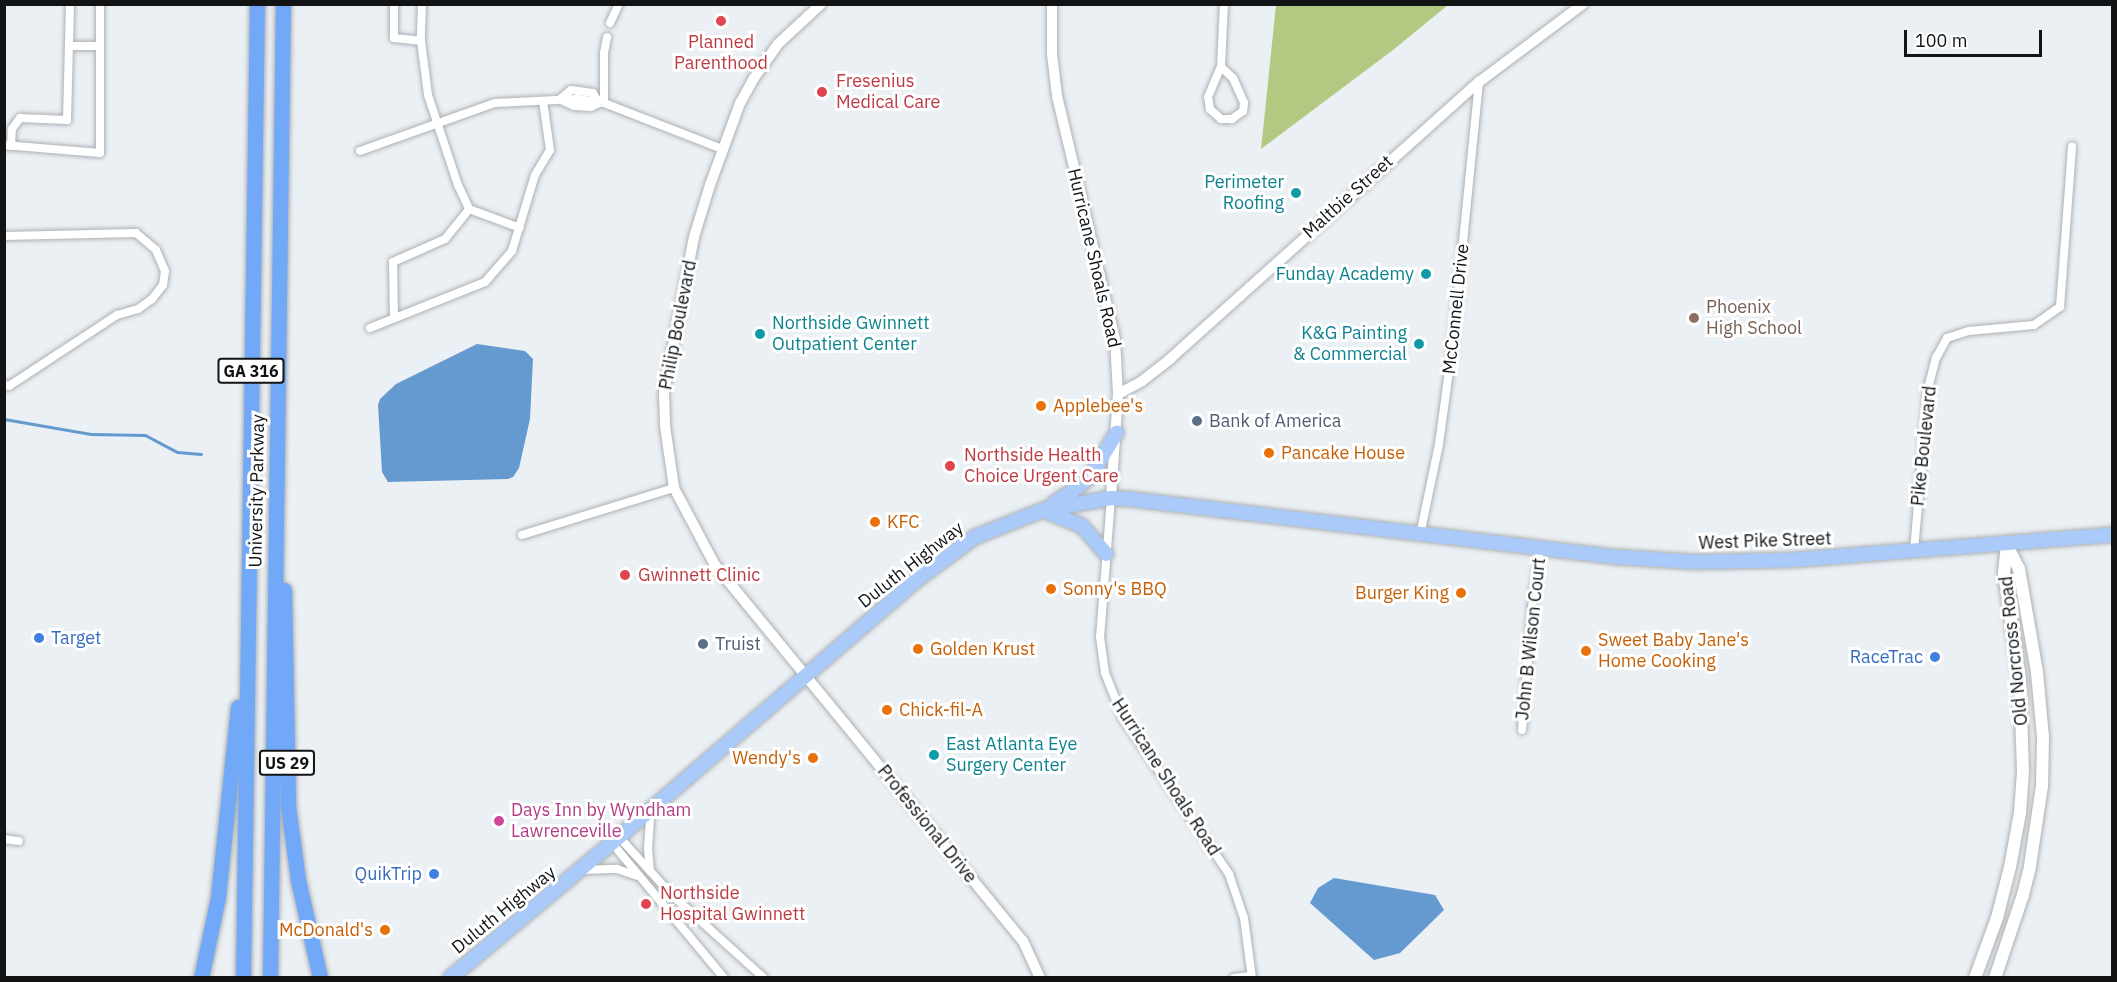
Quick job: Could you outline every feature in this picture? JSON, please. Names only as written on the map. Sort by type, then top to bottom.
[{"type":"highway","name":"University Parkway","points":[[243,978],[256,4]]},
{"type":"highway","name":"University Parkway","points":[[270,978],[283,4]]},
{"type":"highway","name":"US 29","points":[[276,546],[286,616],[288,807],[298,880],[320,978]]},
{"type":"highway","name":"US 29","points":[[201,978],[219,897],[239,694],[248,642]]},
{"type":"main road","points":[[1043,510],[1078,488],[1090,477],[1117,432]]},
{"type":"main road","name":"Duluth Highway","points":[[450,978],[580,870],[915,581],[957,549],[1003,524],[1043,510],[1111,498],[1420,535]]},
{"type":"main road","points":[[1043,510],[1077,523],[1095,538],[1106,554]]},
{"type":"main road","name":"West Pike Street","points":[[1420,535],[1695,562],[1793,560],[2112,536]]},
{"type":"main road","name":"Old Norcross Road","points":[[1975,978],[2003,897],[2022,792],[2023,707],[2004,573],[2007,545]]},
{"type":"main road","name":"Old Norcross Road","points":[[1995,978],[2015,923],[2030,866],[2042,776],[2043,737],[2037,672],[2019,569],[2007,545]]},
{"type":"street","points":[[70,4],[67,120],[20,118],[12,129],[8,145],[100,153],[100,4]]},
{"type":"street","points":[[394,4],[394,38],[422,41]]},
{"type":"street","points":[[422,4],[422,41],[428,95],[436,124],[470,209],[520,228]]},
{"type":"street","points":[[610,23],[619,4]]},
{"type":"street","name":"Hurricane Shoals Road","points":[[1052,4],[1052,54],[1057,96],[1114,339],[1118,394],[1117,432],[1100,637],[1109,688],[1132,732],[1229,874],[1243,912],[1252,977]]},
{"type":"street","points":[[1221,67],[1233,78],[1244,103],[1243,111],[1232,119],[1221,119],[1210,109],[1208,97],[1221,67],[1224,4]]},
{"type":"street","name":"Maltbie Street","points":[[1118,394],[1142,381],[1171,358],[1479,82],[1583,4]]},
{"type":"street","name":"Philip Boulevard","points":[[806,676],[716,564],[675,488],[665,426],[664,393],[694,237],[722,149],[740,103],[778,44],[818,5]]},
{"type":"street","points":[[601,103],[607,37]]},
{"type":"street","points":[[69,46],[100,46]]},
{"type":"street","name":"McConnell Drive","points":[[1420,535],[1439,444],[1453,342],[1479,82]]},
{"type":"street","points":[[559,100],[571,90],[591,107],[601,103]]},
{"type":"street","points":[[360,151],[495,104],[584,100],[593,93],[601,103],[722,149]]},
{"type":"street","points":[[370,328],[485,282],[512,251],[535,176],[550,150],[543,101]]},
{"type":"street","name":"Pike Boulevard","points":[[1914,551],[1928,389],[1936,358],[1947,338],[1969,331],[2034,325],[2060,307],[2072,146]]},
{"type":"street","points":[[394,318],[393,262],[445,239],[470,209]]},
{"type":"street","points":[[4,236],[136,233],[156,250],[165,271],[163,285],[152,299],[138,309],[117,315],[9,386],[4,386]]},
{"type":"street","points":[[522,535],[675,488]]},
{"type":"street","name":"John B Wilson Court","points":[[1522,730],[1532,608],[1540,548]]},
{"type":"street","name":"Professional Drive","points":[[806,676],[1023,941],[1040,978]]},
{"type":"street","points":[[650,871],[648,848],[651,809]]},
{"type":"street","points":[[4,839],[19,841]]},
{"type":"street","points":[[615,840],[764,978]]},
{"type":"street","points":[[615,840],[642,879],[724,978]]},
{"type":"street","name":"Duluth Highway","points":[[580,870],[617,869],[631,872],[642,879]]},
{"type":"street","points":[[1234,978],[1252,977]]},
{"type":"green space","points":[[1276,4],[1448,5],[1393,50],[1261,149]]},
{"type":"water","points":[[477,344],[525,351],[533,359],[530,419],[519,468],[513,477],[508,479],[388,482],[382,472],[378,405],[380,399],[396,384]]},
{"type":"water","points":[[1334,878],[1435,895],[1444,910],[1400,953],[1374,960],[1310,903],[1318,888]]},
{"type":"waterway","points":[[4,419],[91,434],[145,435],[177,452],[201,454]]},
{"type":"place","name":"Planned Parenthood","points":[[721,21]]},
{"type":"place","name":"Fresenius Medical Care","points":[[822,92]]},
{"type":"place","name":"Perimeter Roofing","points":[[1296,193]]},
{"type":"place","name":"Funday Academy","points":[[1426,274]]},
{"type":"place","name":"Phoenix High School","points":[[1694,318]]},
{"type":"place","name":"Northside Gwinnett Outpatient Center","points":[[760,334]]},
{"type":"place","name":"K&G Painting & Commercial","points":[[1419,344]]},
{"type":"place","name":"Applebee's","points":[[1041,406]]},
{"type":"place","name":"Bank of America","points":[[1197,421]]},
{"type":"place","name":"Pancake House","points":[[1269,453]]},
{"type":"place","name":"Northside Health Choice Urgent Care","points":[[950,466]]},
{"type":"place","name":"KFC","points":[[875,522]]},
{"type":"place","name":"Gwinnett Clinic","points":[[625,575]]},
{"type":"place","name":"Sonny's BBQ","points":[[1051,589]]},
{"type":"place","name":"Burger King","points":[[1461,593]]},
{"type":"place","name":"Target","points":[[39,638]]},
{"type":"place","name":"Truist","points":[[703,644]]},
{"type":"place","name":"Golden Krust","points":[[918,649]]},
{"type":"place","name":"Sweet Baby Jane's Home Cooking","points":[[1586,651]]},
{"type":"place","name":"RaceTrac","points":[[1935,657]]},
{"type":"place","name":"Chick-fil-A","points":[[887,710]]},
{"type":"place","name":"East Atlanta Eye Surgery Center","points":[[934,755]]},
{"type":"place","name":"Wendy's","points":[[813,758]]},
{"type":"place","name":"Days Inn by Wyndham Lawrenceville","points":[[499,821]]},
{"type":"place","name":"QuikTrip","points":[[434,874]]},
{"type":"place","name":"Northside Hospital Gwinnett","points":[[646,904]]},
{"type":"place","name":"McDonald's","points":[[385,930]]}]
